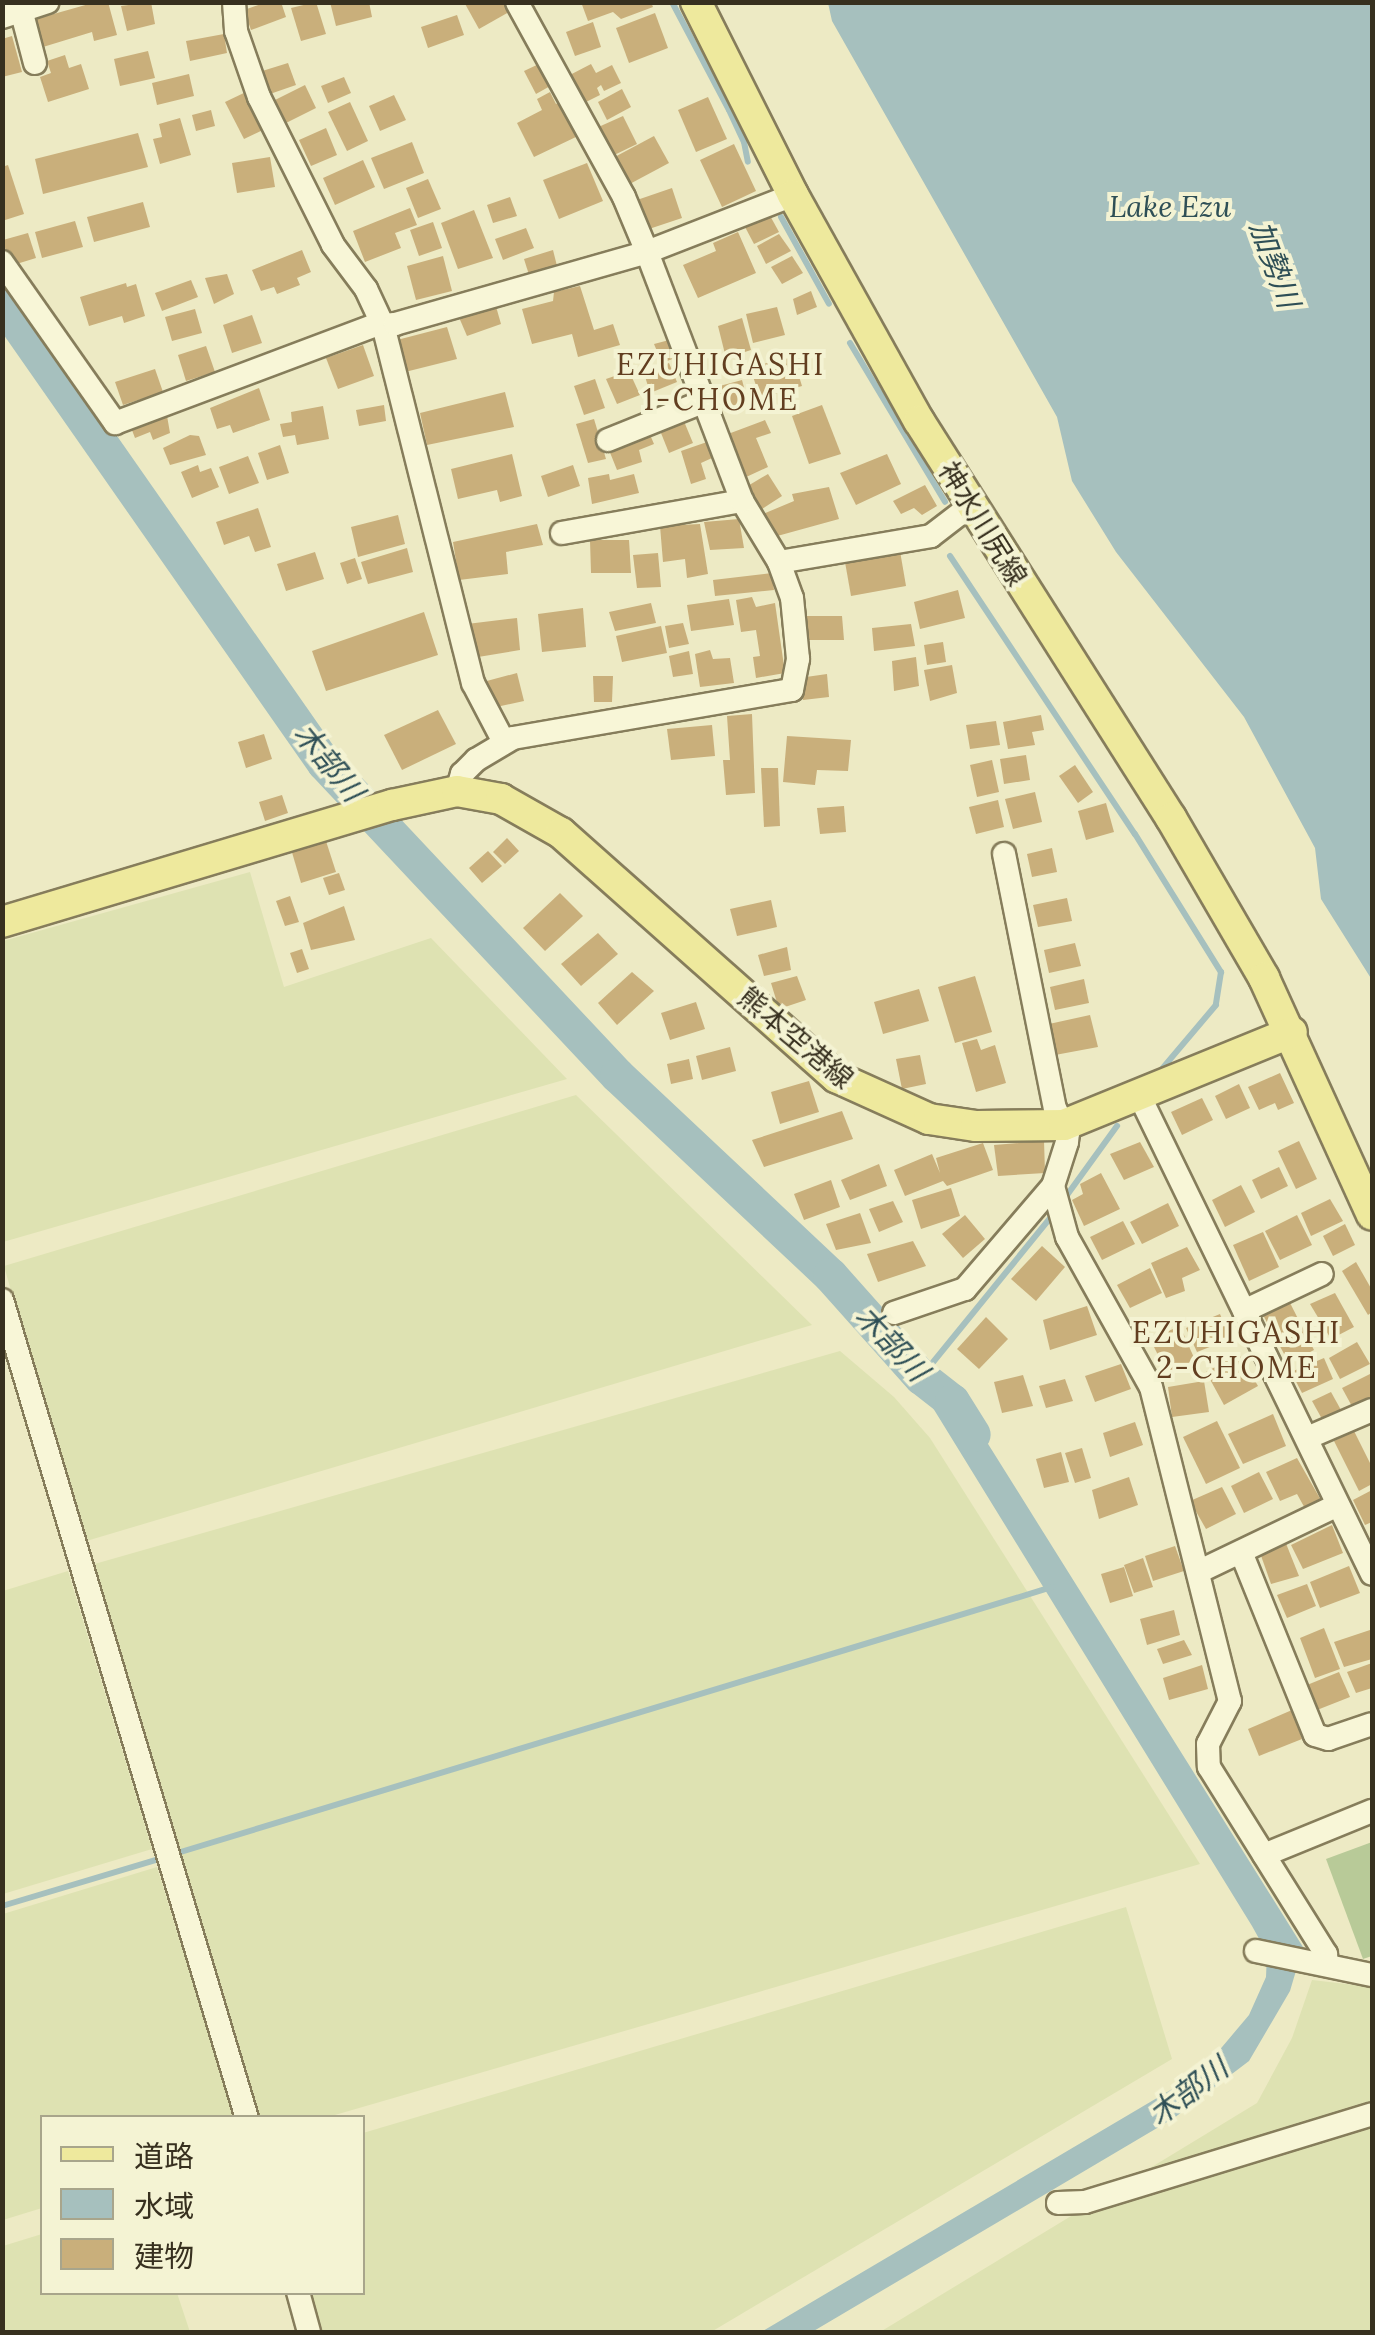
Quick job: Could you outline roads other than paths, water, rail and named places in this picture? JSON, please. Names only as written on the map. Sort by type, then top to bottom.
[{"type":"main road","name":"神水川尻線","points":[[696,2],[793,195],[970,506],[1171,818],[1292,1032]]},
{"type":"main road","name":"熊本空港線","points":[[2,922],[351,817],[457,790],[500,799],[561,834],[836,1077],[866,1095],[929,1119],[976,1126],[1064,1124],[1140,1097],[1292,1032]]},
{"type":"main road","points":[[1292,1032],[1372,1215]]},
{"type":"street","points":[[35,63],[14,9],[48,2]]},
{"type":"street","points":[[234,2],[236,31],[259,96],[332,245],[366,288],[383,325],[473,683],[504,742]]},
{"type":"street","points":[[457,790],[462,774],[504,742],[792,690],[796,624],[779,562],[742,501],[624,197],[516,2]]},
{"type":"street","points":[[2,262],[116,423],[383,325],[648,252],[793,195]]},
{"type":"street","points":[[608,440],[705,401]]},
{"type":"street","points":[[562,533],[742,501]]},
{"type":"street","points":[[779,562],[931,536],[970,506]]},
{"type":"street","points":[[894,1313],[965,1288],[1054,1189],[1068,1142],[1055,1109],[1004,854]]},
{"type":"street","points":[[1140,1097],[1371,1570]]},
{"type":"street","points":[[1054,1189],[1060,1219],[1151,1387],[1230,1701],[1206,1754],[1326,1954],[1315,1964]]},
{"type":"street","points":[[1244,1311],[1322,1274]]},
{"type":"street","points":[[2,1300],[246,2115]]},
{"type":"street","points":[[1307,1438],[1372,1410]]},
{"type":"street","points":[[1198,1572],[1338,1505]]},
{"type":"street","points":[[1241,1552],[1316,1735],[1328,1739],[1372,1724]]},
{"type":"street","points":[[1264,1854],[1372,1812]]},
{"type":"street","points":[[1258,1952],[1372,1975]]},
{"type":"street","points":[[1058,2203],[1085,2202],[1372,2114]]},
{"type":"street","points":[[299,2295],[309,2332]]},
{"type":"water","name":"Lake Ezu","points":[[828,3],[1372,3],[1372,980],[1321,899],[1315,848],[1244,717],[1116,552],[1072,481],[1057,417],[832,21]]},
{"type":"water","points":[[953,1388],[1303,1947],[1290,1991],[1249,2061],[1174,2118],[812,2332],[761,2332],[1201,2072],[1249,2015],[1266,1977],[1267,1953],[1252,1926],[933,1408]]},
{"type":"waterway","points":[[672,2],[729,110],[744,142],[748,162]]},
{"type":"waterway","points":[[781,217],[829,304]]},
{"type":"waterway","name":"木部川","points":[[2,302],[324,763],[617,1075],[830,1275],[921,1377],[952,1401],[973,1434]]},
{"type":"waterway","points":[[850,343],[945,502]]},
{"type":"waterway","points":[[950,556],[1135,834],[1221,972],[1216,1005],[1162,1069]]},
{"type":"waterway","points":[[1062,1202],[1117,1126]]},
{"type":"waterway","points":[[921,1377],[1055,1212]]},
{"type":"waterway","points":[[174,1854],[1052,1587]]},
{"type":"waterway","points":[[2,1906],[162,1858]]},
{"type":"district","name":"EZUHIGASHI 1-CHOME","points":[[721,381]]},
{"type":"district","name":"EZUHIGASHI 2-CHOME","points":[[1237,1349]]},
{"type":"water label","name":"加勢川","points":[[1275,264]]}]
